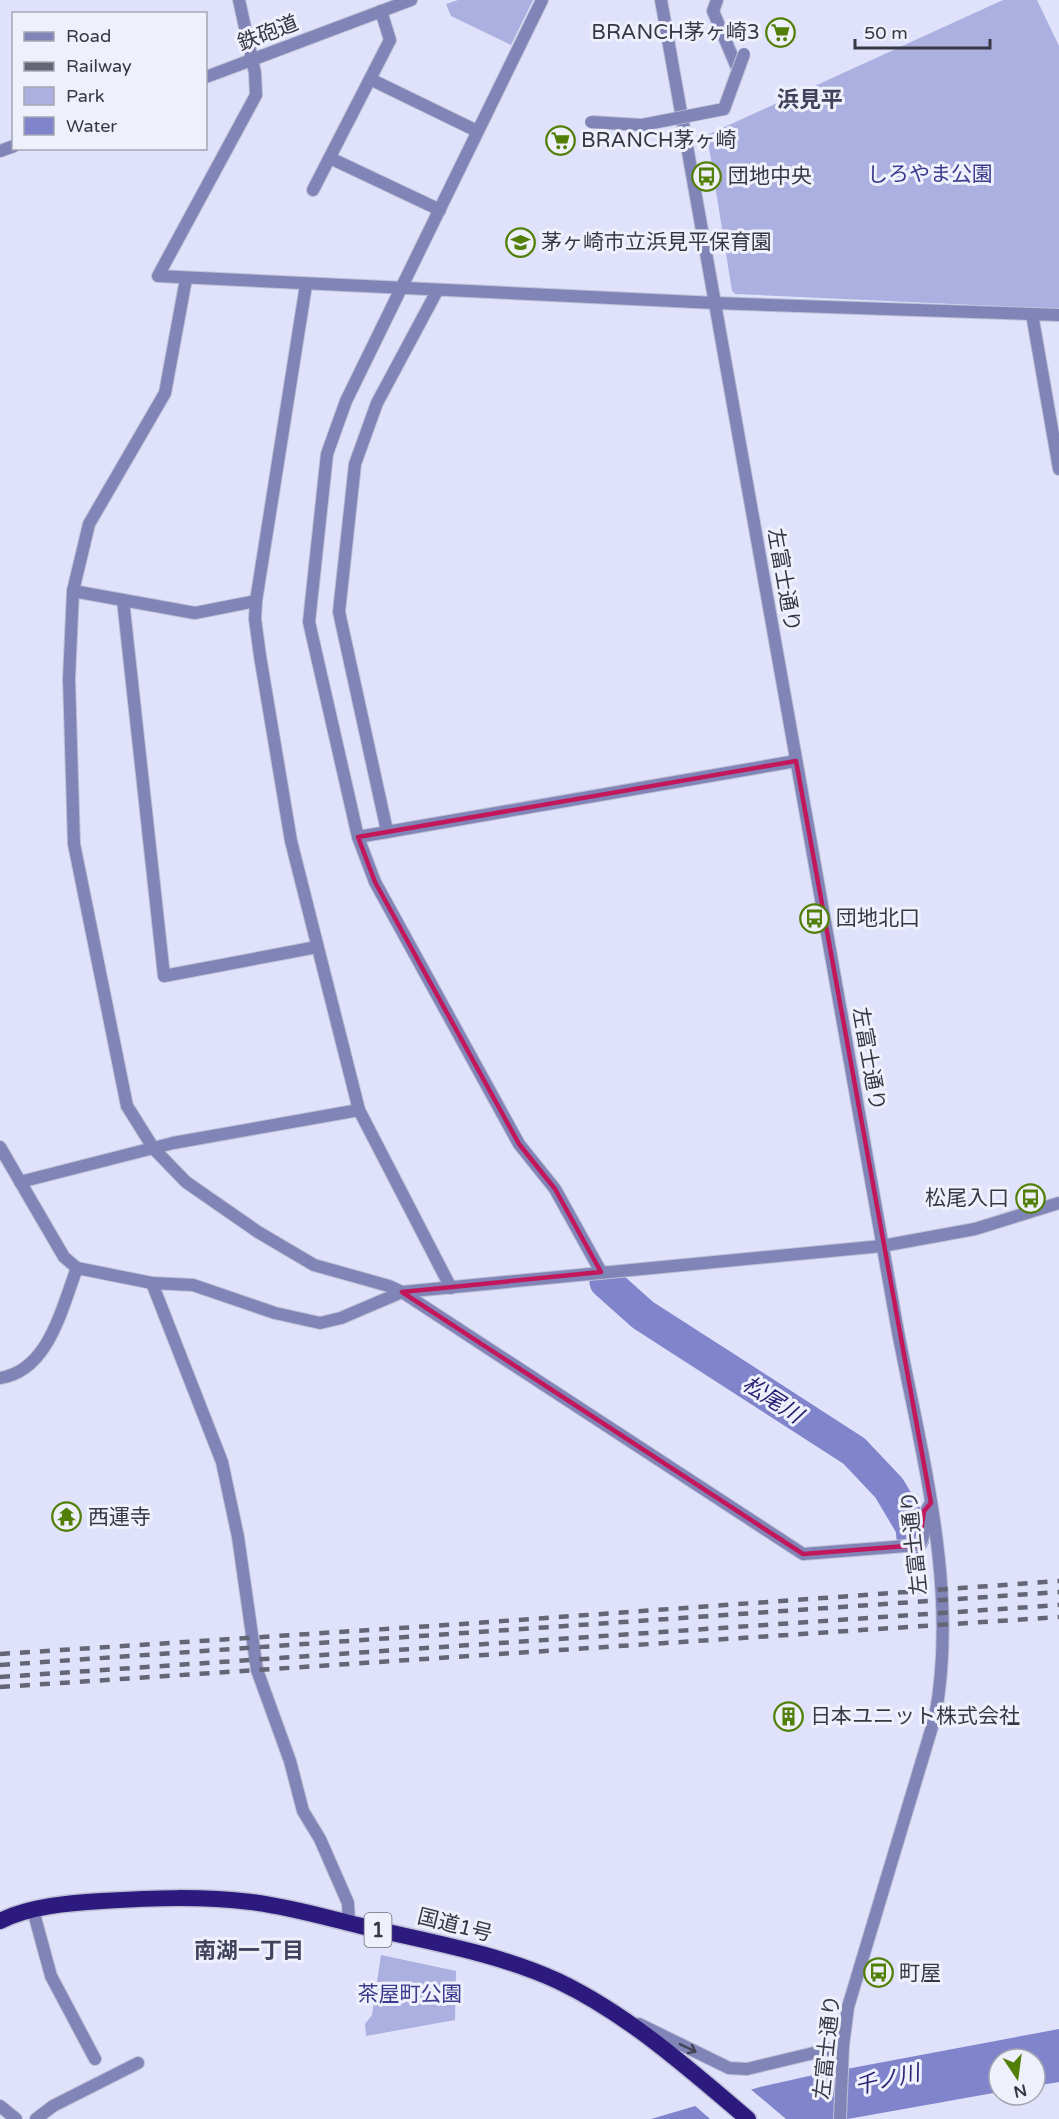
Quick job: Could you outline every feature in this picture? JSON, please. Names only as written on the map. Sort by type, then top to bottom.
[{"type":"highway","name":"国道1号","points":[[0,1921],[33,1910],[90,1902],[194,1897],[253,1902],[461,1948],[516,1964],[558,1982],[617,2013],[666,2049],[748,2119]]},
{"type":"street","points":[[239,0],[252,60],[256,95],[158,276],[437,291],[1059,315]]},
{"type":"street","name":"鉄砲道","points":[[207,77],[411,0]]},
{"type":"street","points":[[542,0],[346,401],[327,454],[309,622],[358,837],[386,902],[519,1144],[555,1189],[601,1272]]},
{"type":"street","name":"左富士通り","points":[[661,0],[882,1246],[931,1503],[943,1646],[941,1682],[934,1717],[848,2007],[843,2049],[840,2119]]},
{"type":"street","points":[[717,0],[714,11],[738,70]]},
{"type":"street","points":[[313,190],[390,40],[381,10]]},
{"type":"street","points":[[591,122],[642,124],[724,109],[744,54]]},
{"type":"street","points":[[370,79],[477,131]]},
{"type":"street","points":[[330,158],[440,210]]},
{"type":"street","points":[[186,279],[165,393],[89,524],[73,591],[69,678],[74,844],[128,1106],[154,1149],[186,1182],[302,1260],[402,1292],[802,1554],[919,1545],[923,1540],[924,1511],[931,1503]]},
{"type":"street","points":[[306,285],[255,619],[279,780],[317,947],[358,1110],[451,1288]]},
{"type":"street","points":[[387,831],[339,612],[355,464],[377,403],[437,291]]},
{"type":"street","points":[[1032,314],[1059,469]]},
{"type":"street","points":[[73,591],[195,613],[256,601]]},
{"type":"street","points":[[123,600],[164,976],[317,947]]},
{"type":"street","points":[[358,837],[796,761]]},
{"type":"street","points":[[20,1182],[154,1149],[358,1110]]},
{"type":"street","points":[[0,1147],[64,1257],[77,1268],[152,1283],[193,1286],[275,1313],[320,1323],[341,1318],[402,1292],[882,1246],[975,1229],[1059,1203]]},
{"type":"street","points":[[0,1378],[27,1367],[45,1346],[77,1268]]},
{"type":"street","points":[[152,1283],[222,1462],[238,1537],[257,1670],[291,1761],[303,1811],[320,1839],[348,1903],[349,1924]]},
{"type":"street","points":[[33,1910],[51,1976],[95,2059]]},
{"type":"street","points":[[617,2013],[729,2068],[747,2069],[843,2049]]},
{"type":"street","points":[[36,2119],[53,2106],[138,2062]]},
{"type":"street","points":[[0,2106],[16,2119]]},
{"type":"highlighted area","points":[[796,761],[931,1503],[924,1511],[919,1545],[803,1554],[402,1292],[601,1272],[555,1189],[519,1144],[375,882],[358,837]]},
{"type":"green space","points":[[458,0],[533,0],[511,45],[451,16],[446,4]]},
{"type":"green space","name":"しろやま公園","points":[[1003,0],[1037,0],[1059,46],[1059,309],[735,294],[732,291],[707,135]]},
{"type":"green space","name":"茶屋町公園","points":[[381,1955],[456,1971],[455,2020],[366,2036],[365,2024],[372,2015]]},
{"type":"water","name":"千ノ川","points":[[1059,2029],[1059,2082],[1047,2084],[1047,2047],[987,2047],[987,2094],[848,2119],[651,2119],[760,2087]]},
{"type":"pier","points":[[748,2087],[786,2119],[710,2119],[693,2104]]},
{"type":"waterway","name":"松尾川","points":[[606,1282],[643,1315],[854,1451],[889,1488],[912,1527],[913,1538]]},
{"type":"railway","points":[[0,1654],[462,1624],[1059,1581]]},
{"type":"railway","points":[[0,1665],[1059,1592]]},
{"type":"railway","points":[[0,1677],[1059,1605]]},
{"type":"railway","points":[[0,1687],[1059,1617]]},
{"type":"place","name":"BRANCH茅ヶ崎3","points":[[781,32]]},
{"type":"place","name":"BRANCH茅ヶ崎","points":[[560,140]]},
{"type":"place","name":"団地中央","points":[[707,176]]},
{"type":"place","name":"茅ヶ崎市立浜見平保育園","points":[[520,242]]},
{"type":"place","name":"団地北口","points":[[815,918]]},
{"type":"place","name":"松尾入口","points":[[1030,1198]]},
{"type":"place","name":"西運寺","points":[[67,1517]]},
{"type":"place","name":"日本ユニット株式会社","points":[[789,1716]]},
{"type":"place","name":"町屋","points":[[878,1973]]},
{"type":"district","name":"浜見平","points":[[810,99]]},
{"type":"district","name":"南湖一丁目","points":[[249,1950]]}]
